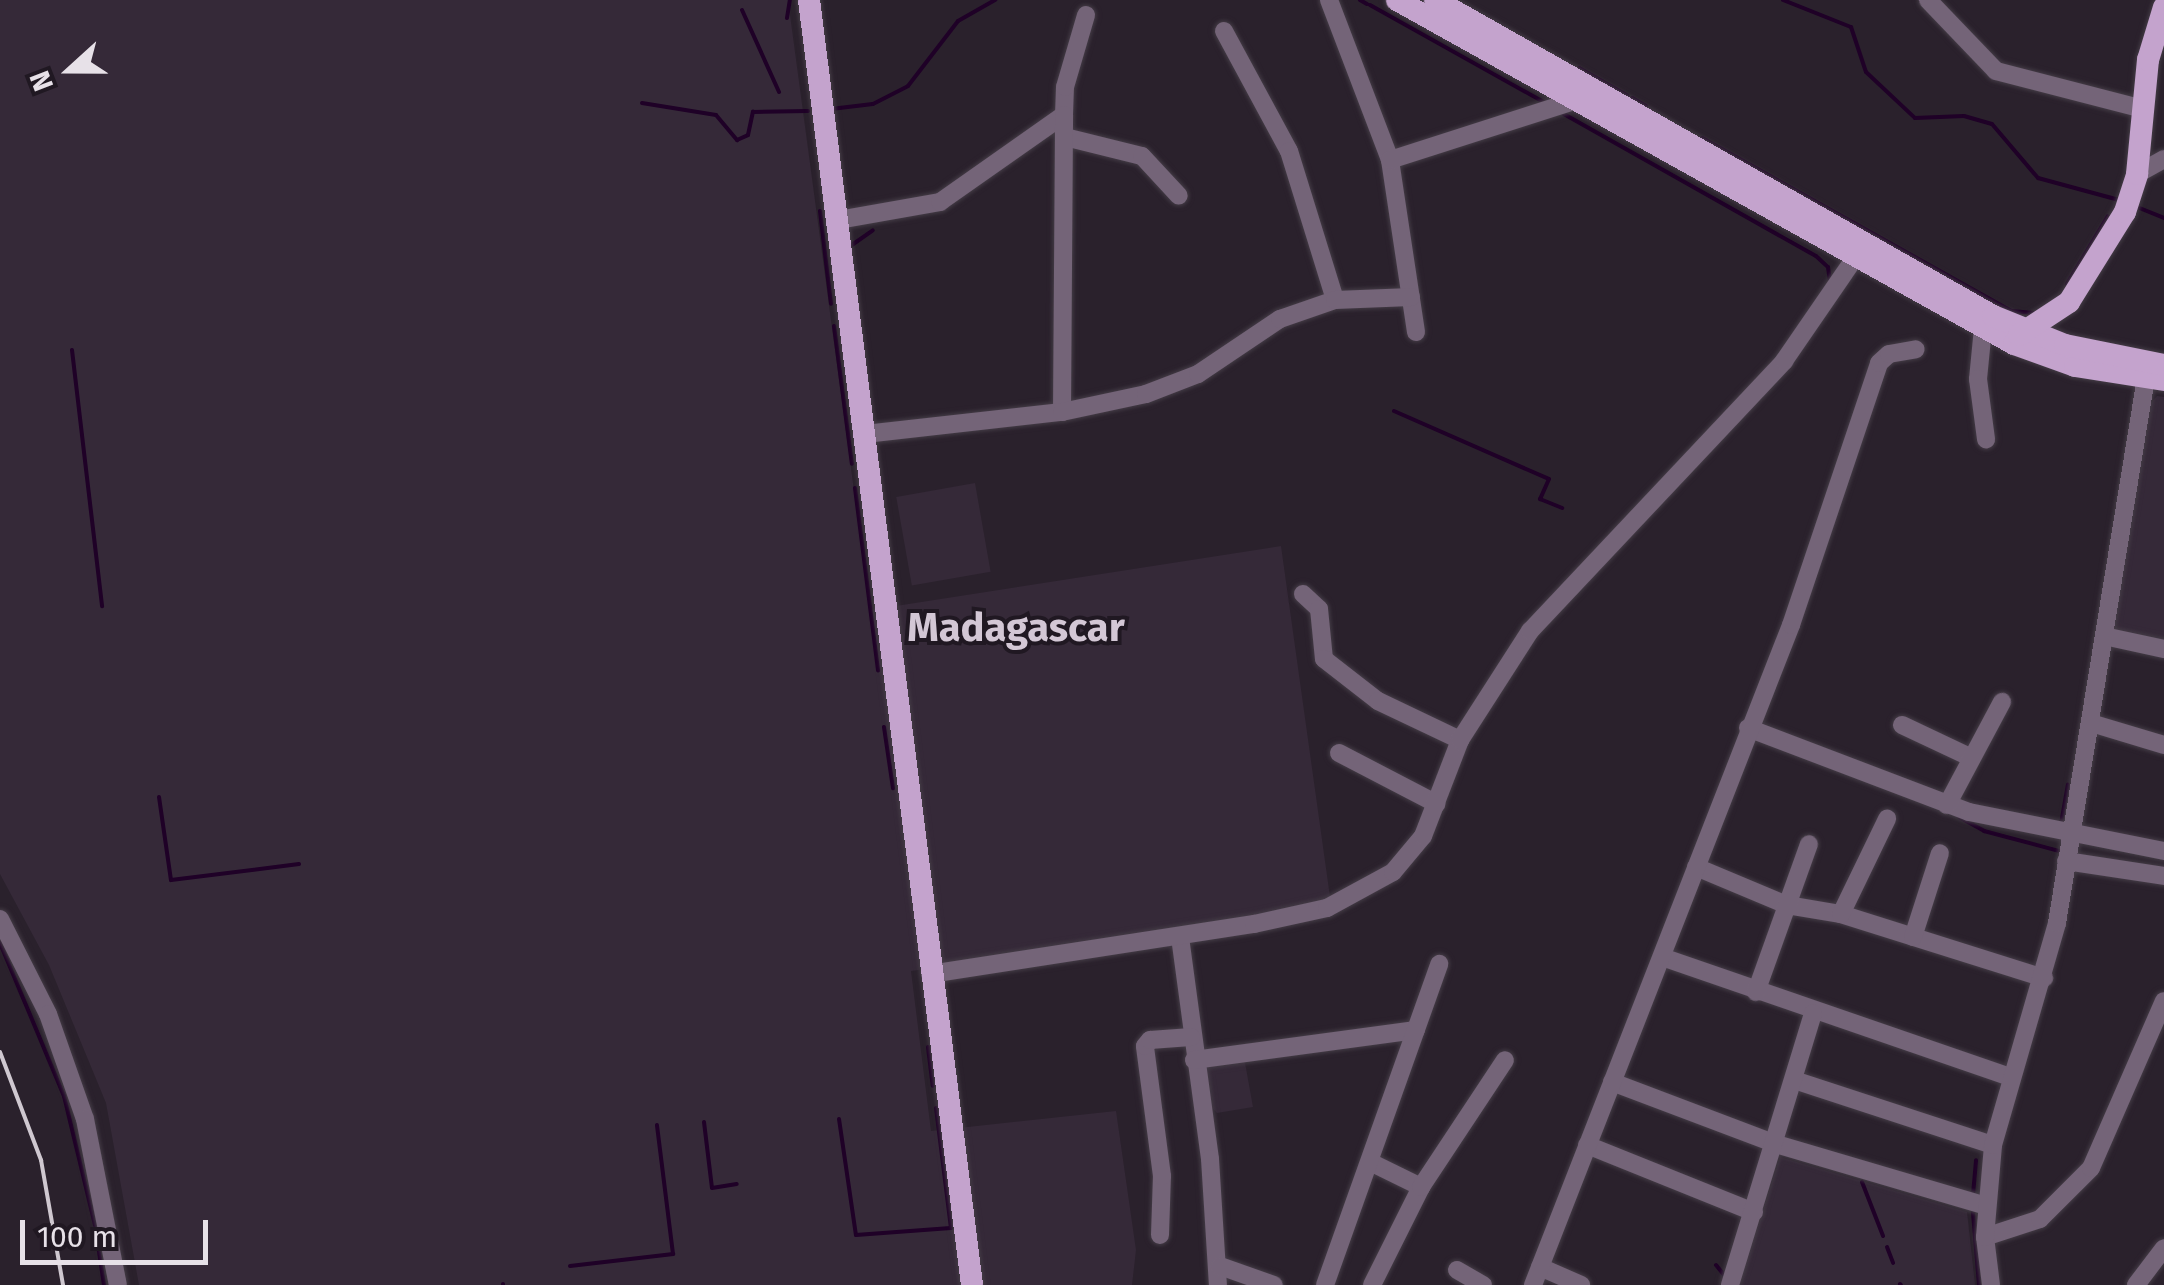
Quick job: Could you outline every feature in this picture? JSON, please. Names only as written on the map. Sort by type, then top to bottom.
[{"type":"main road","points":[[809,0],[972,1285]]},
{"type":"main road","points":[[1397,0],[1577,100],[1861,249],[1982,328],[2062,354],[2158,375]]},
{"type":"main road","points":[[1435,0],[2018,337]]},
{"type":"main road","points":[[2062,354],[2069,302],[2131,193],[2148,60],[2164,7]]},
{"type":"main road","points":[[2018,337],[2069,302]]},
{"type":"street","points":[[1329,0],[1390,160],[1416,332]]},
{"type":"street","points":[[1928,0],[1996,71],[2143,109]]},
{"type":"street","points":[[1062,412],[1065,87],[1086,15]]},
{"type":"street","points":[[1224,30],[1288,151],[1335,300]]},
{"type":"street","points":[[1390,160],[1577,100]]},
{"type":"street","points":[[838,220],[940,202],[1064,115]]},
{"type":"street","points":[[1064,137],[1142,156],[1180,196]]},
{"type":"street","points":[[2131,193],[2164,159]]},
{"type":"street","points":[[930,974],[1180,937],[1349,898],[1411,854],[1437,804],[1460,740],[1530,631],[1784,362],[1861,249]]},
{"type":"street","points":[[864,434],[1062,412],[1174,386],[1280,319],[1335,300],[1411,298]]},
{"type":"street","points":[[1982,328],[1978,379],[1986,439]]},
{"type":"street","points":[[1581,1285],[1536,1276],[1843,481],[1878,363],[1889,354],[1916,348]]},
{"type":"street","points":[[1991,1285],[1985,1237],[1993,1145],[2044,978],[2104,636],[2158,375]]},
{"type":"street","points":[[1303,594],[1319,609],[1324,659],[1378,701],[1460,740]]},
{"type":"street","points":[[2104,636],[2164,650]]},
{"type":"street","points":[[1947,805],[2002,702]]},
{"type":"street","points":[[2090,723],[2164,745]]},
{"type":"street","points":[[1902,725],[1972,758]]},
{"type":"street","points":[[1748,728],[1947,805],[2068,848],[2164,876]]},
{"type":"street","points":[[1338,753],[1437,804]]},
{"type":"street","points":[[1841,914],[1887,819]]},
{"type":"street","points":[[1756,992],[1810,844]]},
{"type":"street","points":[[2068,848],[2164,851]]},
{"type":"street","points":[[1912,937],[1940,854]]},
{"type":"street","points":[[1696,867],[1787,905],[1841,914],[2044,978]]},
{"type":"street","points":[[0,919],[48,1014],[85,1118],[118,1285]]},
{"type":"street","points":[[1180,937],[1219,1275],[1274,1285]]},
{"type":"street","points":[[1662,957],[1813,1014],[2011,1077]]},
{"type":"street","points":[[1325,1285],[1439,964]]},
{"type":"street","points":[[1985,1237],[2040,1218],[2068,1197],[2122,1109],[2158,1037],[2164,1001]]},
{"type":"street","points":[[1730,1285],[1813,1014]]},
{"type":"street","points":[[1194,1060],[1416,1030]]},
{"type":"street","points":[[1160,1235],[1162,1176],[1146,1046],[1150,1040],[1192,1037]]},
{"type":"street","points":[[1372,1285],[1421,1187],[1505,1060]]},
{"type":"street","points":[[1794,1080],[1993,1145]]},
{"type":"street","points":[[1612,1082],[1776,1144],[1986,1206]]},
{"type":"street","points":[[1588,1145],[1754,1212]]},
{"type":"street","points":[[1370,1162],[1421,1187]]},
{"type":"street","points":[[2136,1285],[2164,1248]]},
{"type":"street","points":[[1456,1270],[1483,1285]]},
{"type":"shaded area","points":[[0,0],[788,0],[870,610],[1281,546],[1331,904],[1165,936],[911,971],[931,1131],[1116,1111],[1136,1250],[1132,1285],[139,1285],[106,1103],[49,965],[0,874]]},
{"type":"shaded area","points":[[2157,396],[2164,397],[2164,646],[2112,632],[2150,404]]},
{"type":"shaded area","points":[[975,483],[991,572],[912,586],[896,497]]},
{"type":"shaded area","points":[[1244,1057],[1253,1107],[1217,1113],[1204,1099],[1197,1065]]},
{"type":"shaded area","points":[[1780,1157],[1967,1212],[1975,1285],[1739,1285]]},
{"type":"waterway","points":[[787,18],[790,0]]},
{"type":"waterway","points":[[831,109],[873,104],[908,86],[958,21],[995,0]]},
{"type":"waterway","points":[[1360,0],[1367,4]]},
{"type":"waterway","points":[[1783,0],[1851,27],[1866,72],[1915,118],[1964,116],[1992,124],[2038,178],[2119,200]]},
{"type":"waterway","points":[[1370,5],[1545,103]]},
{"type":"waterway","points":[[742,10],[779,92]]},
{"type":"waterway","points":[[1579,68],[1628,96]]},
{"type":"waterway","points":[[1632,98],[1646,106]]},
{"type":"waterway","points":[[642,103],[716,115],[737,140],[748,135],[753,112],[808,111]]},
{"type":"waterway","points":[[1562,113],[1816,256],[1828,267],[1830,282]]},
{"type":"waterway","points":[[1702,138],[2011,311],[2036,313]]},
{"type":"waterway","points":[[2137,207],[2164,218]]},
{"type":"waterway","points":[[820,211],[828,279]]},
{"type":"waterway","points":[[2067,284],[2108,216]]},
{"type":"waterway","points":[[849,247],[873,230]]},
{"type":"waterway","points":[[828,279],[831,304]]},
{"type":"waterway","points":[[834,326],[852,464]]},
{"type":"waterway","points":[[72,350],[102,606]]},
{"type":"waterway","points":[[1394,411],[1549,479],[1540,499],[1562,508]]},
{"type":"waterway","points":[[855,488],[878,671]]},
{"type":"waterway","points":[[884,727],[893,788]]},
{"type":"waterway","points":[[2061,824],[2068,785]]},
{"type":"waterway","points":[[159,797],[171,880],[299,864]]},
{"type":"waterway","points":[[1959,817],[1984,831],[2063,852]]},
{"type":"waterway","points":[[0,943],[64,1096],[95,1225]]},
{"type":"waterway","points":[[928,1047],[933,1086]]},
{"type":"waterway","points":[[839,1119],[856,1235],[951,1228],[936,1108]]},
{"type":"waterway","points":[[704,1122],[712,1188],[737,1184]]},
{"type":"waterway","points":[[570,1266],[673,1254],[657,1125]]},
{"type":"waterway","points":[[1973,1195],[1976,1160]]},
{"type":"waterway","points":[[1862,1182],[1883,1236]]},
{"type":"waterway","points":[[1973,1213],[1979,1285]]},
{"type":"waterway","points":[[96,1231],[104,1285]]},
{"type":"waterway","points":[[1887,1247],[1893,1263]]},
{"type":"waterway","points":[[1716,1265],[1725,1276]]},
{"type":"railway","points":[[0,1052],[41,1160],[63,1285]]},
{"type":"district","name":"Madagascar","points":[[1016,628]]}]
